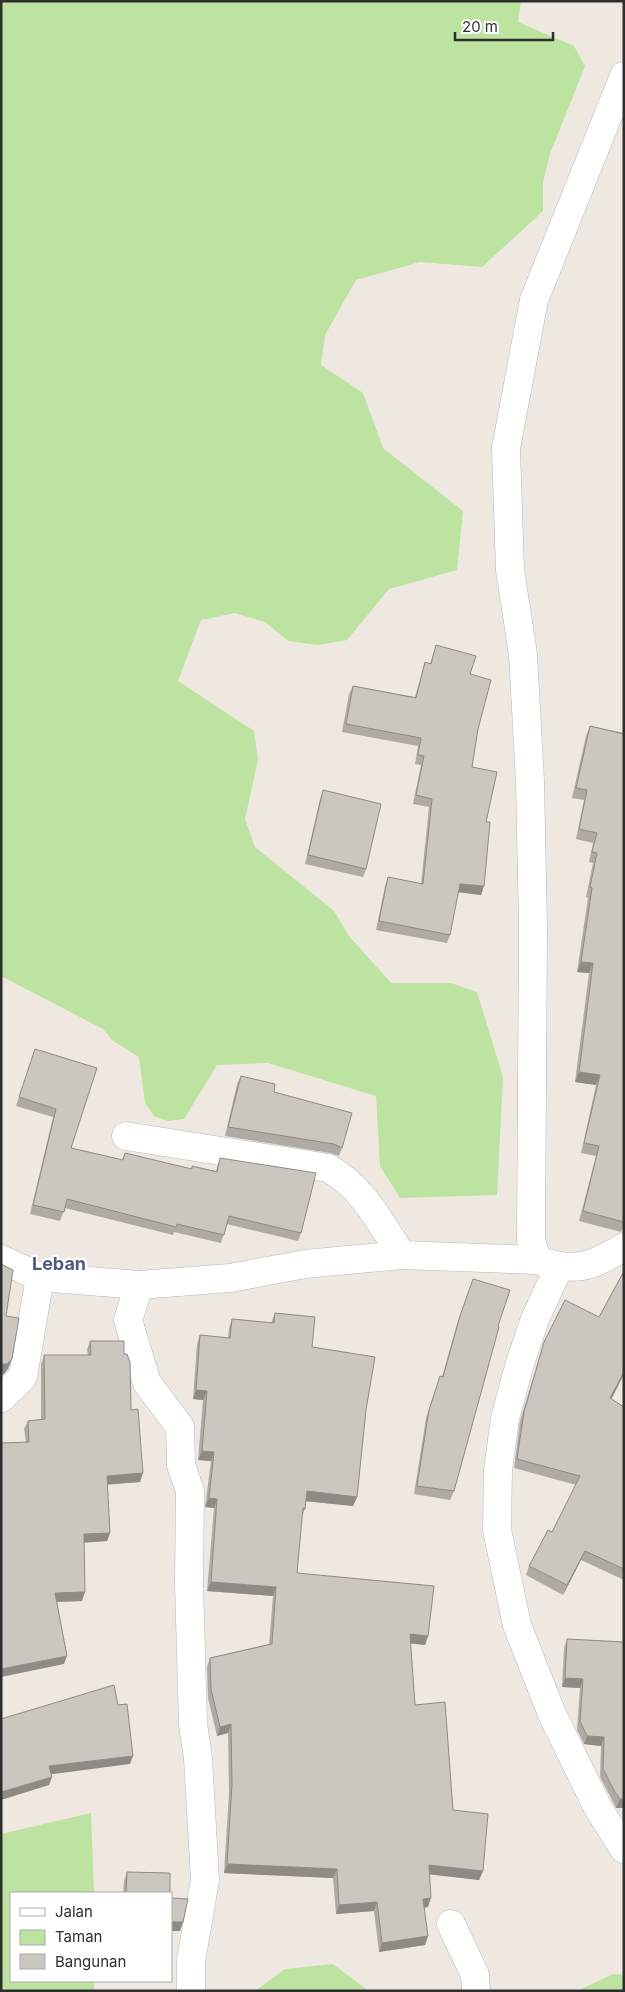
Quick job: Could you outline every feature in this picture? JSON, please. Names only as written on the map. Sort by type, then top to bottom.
[{"type":"street","points":[[624,76],[534,300],[506,448],[510,570],[523,654],[530,781],[533,927],[531,1240],[548,1264],[535,1319],[523,1354],[506,1418],[498,1470],[497,1530],[517,1625],[552,1714],[598,1808],[624,1849]]},
{"type":"street","points":[[126,1136],[328,1168],[342,1175],[359,1190],[402,1255]]},
{"type":"street","points":[[1,1259],[40,1277],[139,1285],[230,1278],[305,1264],[402,1255],[548,1264],[573,1268],[600,1261],[624,1247]]},
{"type":"street","points":[[1,1398],[23,1377],[40,1277]]},
{"type":"street","points":[[139,1285],[128,1320],[147,1383],[180,1427],[181,1465],[190,1491],[189,1584],[193,1724],[198,1758],[205,1880],[190,1962],[191,1991]]},
{"type":"street","points":[[451,1924],[475,1975],[476,1991]]},
{"type":"green space","points":[[1,1],[521,1],[518,22],[574,46],[585,66],[550,154],[543,182],[543,211],[482,267],[420,262],[356,280],[325,335],[321,365],[363,393],[383,448],[463,511],[457,570],[389,589],[347,640],[318,645],[288,641],[265,622],[235,613],[201,620],[178,681],[254,731],[258,760],[245,819],[255,847],[334,911],[349,936],[391,983],[451,983],[477,992],[503,1077],[497,1195],[400,1198],[380,1166],[376,1096],[268,1063],[217,1065],[184,1119],[168,1121],[154,1116],[145,1103],[139,1057],[113,1041],[103,1029],[3,977],[1,979]]},
{"type":"green space","points":[[91,1813],[94,1892],[10,1892],[10,1982],[94,1982],[94,1991],[1,1991],[1,1834]]},
{"type":"green space","points":[[333,1964],[369,1991],[255,1991],[285,1969]]},
{"type":"green space","points":[[613,1974],[624,1975],[624,1991],[577,1991]]},
{"type":"building","points":[[436,645],[476,656],[470,674],[491,680],[478,729],[472,767],[497,772],[486,822],[490,822],[484,886],[460,884],[450,935],[379,921],[388,877],[423,884],[432,799],[416,795],[424,756],[418,755],[421,738],[346,724],[353,686],[416,698],[425,662],[431,664]]},
{"type":"building","points":[[590,726],[624,734],[624,1222],[583,1211],[599,1146],[584,1143],[600,1075],[579,1072],[593,963],[581,962],[592,888],[590,887],[597,853],[592,852],[597,833],[579,829],[587,790],[576,788]]},
{"type":"building","points":[[323,790],[381,804],[366,869],[308,855]]},
{"type":"building","points":[[35,1049],[97,1068],[71,1148],[123,1160],[125,1153],[192,1169],[192,1166],[217,1172],[220,1158],[316,1173],[301,1233],[229,1216],[224,1235],[177,1224],[176,1227],[67,1199],[64,1212],[33,1205],[56,1109],[19,1097]]},
{"type":"building","points":[[241,1076],[275,1084],[274,1092],[352,1113],[342,1148],[334,1144],[228,1127]]},
{"type":"building","points":[[1,1264],[13,1270],[6,1316],[19,1318],[12,1359],[7,1364],[1,1364]]},
{"type":"building","points":[[624,1271],[624,1372],[610,1398],[624,1407],[624,1569],[585,1551],[567,1585],[529,1566],[548,1530],[552,1532],[580,1476],[517,1459],[524,1412],[544,1342],[565,1300],[599,1317]]},
{"type":"building","points":[[473,1279],[510,1290],[498,1326],[454,1491],[417,1486],[429,1410],[440,1376],[443,1377],[460,1316]]},
{"type":"building","points":[[275,1313],[315,1317],[312,1347],[375,1357],[366,1410],[357,1497],[307,1491],[305,1509],[303,1508],[297,1573],[434,1586],[428,1636],[410,1634],[415,1705],[445,1702],[453,1810],[488,1814],[483,1871],[429,1865],[431,1898],[423,1899],[428,1936],[382,1943],[377,1902],[339,1905],[337,1869],[227,1864],[232,1784],[231,1724],[220,1727],[211,1689],[210,1658],[272,1644],[276,1587],[211,1582],[217,1499],[209,1498],[214,1452],[202,1451],[207,1391],[196,1390],[200,1335],[230,1338],[232,1319],[274,1323]]},
{"type":"building","points":[[90,1341],[124,1341],[124,1354],[127,1354],[130,1362],[131,1410],[138,1409],[143,1473],[107,1476],[110,1533],[84,1534],[85,1592],[55,1593],[67,1656],[1,1669],[1,1443],[29,1442],[28,1421],[45,1419],[44,1355],[91,1355]]},
{"type":"building","points":[[567,1639],[624,1642],[624,1799],[620,1799],[615,1792],[603,1769],[604,1737],[587,1736],[580,1721],[583,1679],[565,1678]]},
{"type":"building","points":[[114,1685],[118,1705],[127,1704],[133,1756],[49,1766],[52,1777],[1,1792],[1,1719]]},
{"type":"building","points":[[127,1872],[170,1873],[170,1892],[126,1892]]},
{"type":"building","points":[[172,1898],[188,1899],[183,1922],[172,1922]]},
{"type":"district","name":"Leban","points":[[59,1264]]}]
